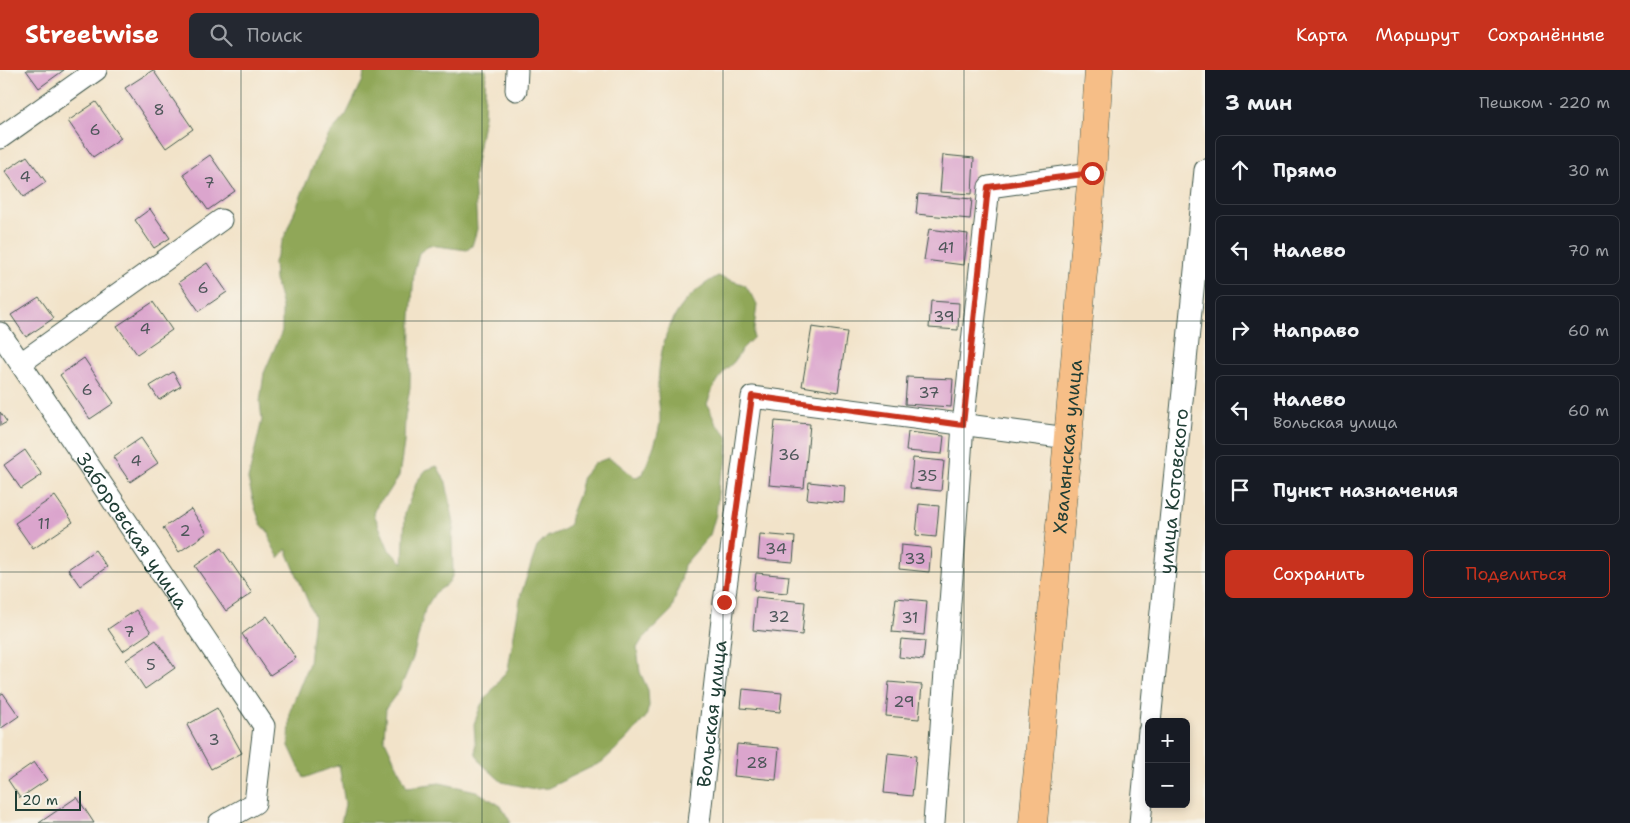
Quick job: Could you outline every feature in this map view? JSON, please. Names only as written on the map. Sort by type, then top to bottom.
[{"type":"main road","name":"Хвалынская улица","points":[[1033,823],[1092,173],[1099,70]]},
{"type":"street","points":[[0,138],[96,70]]},
{"type":"street","name":"улица Котовского","points":[[1150,718],[1205,170]]},
{"type":"street","points":[[934,823],[963,425],[988,187],[1092,173]]},
{"type":"street","points":[[21,363],[221,220]]},
{"type":"street","name":"Заборовская улица","points":[[0,333],[264,726],[255,803],[219,823]]},
{"type":"street","name":"Вольская улица","points":[[699,823],[724,602],[752,396],[963,425]]},
{"type":"street","points":[[963,425],[1068,438]]},
{"type":"street","points":[[1140,823],[1146,763]]},
{"type":"green space","points":[[364,70],[486,70],[484,116],[474,175],[477,229],[472,246],[467,250],[429,245],[419,253],[414,272],[410,387],[399,476],[387,495],[378,503],[374,514],[389,550],[403,563],[405,513],[417,481],[426,470],[437,466],[446,482],[454,524],[452,537],[453,574],[449,583],[435,593],[425,609],[413,658],[400,689],[386,708],[384,738],[407,787],[440,783],[476,791],[501,806],[511,823],[341,823],[345,804],[339,765],[304,778],[289,746],[290,711],[309,663],[314,616],[286,549],[279,558],[270,541],[270,534],[261,524],[248,479],[262,420],[260,402],[264,373],[282,331],[282,307],[275,280],[274,262],[316,159],[330,133],[346,115],[363,80]]},
{"type":"green space","points":[[718,276],[745,285],[757,304],[753,338],[742,349],[734,362],[725,370],[713,388],[707,404],[716,424],[724,431],[728,439],[726,465],[719,481],[716,514],[710,535],[684,565],[671,611],[642,640],[637,648],[640,672],[648,690],[649,706],[646,717],[627,739],[602,762],[548,788],[535,789],[502,782],[481,763],[476,754],[474,724],[481,705],[508,669],[521,594],[537,547],[547,537],[563,530],[570,524],[583,476],[595,463],[608,458],[633,476],[636,477],[643,474],[659,430],[659,367],[666,335],[680,308],[690,296]]},
{"type":"building","points":[[26,70],[64,70],[39,88]]},
{"type":"building","points":[[153,70],[193,129],[166,148],[125,88]]},
{"type":"building","points":[[96,102],[121,138],[93,157],[68,121]]},
{"type":"building","points":[[210,155],[235,191],[208,210],[183,174]]},
{"type":"building","points":[[943,155],[974,158],[972,194],[940,192]]},
{"type":"building","points":[[27,156],[46,182],[24,197],[5,171]]},
{"type":"building","points":[[918,194],[972,199],[970,219],[916,214]]},
{"type":"building","points":[[150,209],[170,238],[154,248],[135,220]]},
{"type":"building","points":[[929,229],[968,234],[964,265],[924,260]]},
{"type":"building","points":[[207,263],[227,292],[199,311],[179,282]]},
{"type":"building","points":[[39,297],[54,318],[26,337],[11,315]]},
{"type":"building","points":[[931,301],[959,303],[958,330],[929,328]]},
{"type":"building","points":[[153,302],[172,330],[137,354],[117,326]]},
{"type":"building","points":[[812,327],[847,332],[838,392],[802,386]]},
{"type":"building","points":[[84,358],[114,403],[90,419],[60,375]]},
{"type":"building","points":[[173,372],[181,386],[159,400],[150,386]]},
{"type":"building","points":[[907,377],[953,379],[951,407],[905,404]]},
{"type":"building","points":[[0,412],[7,422],[0,426]]},
{"type":"building","points":[[775,421],[810,424],[804,488],[769,485]]},
{"type":"building","points":[[908,432],[944,436],[942,454],[906,451]]},
{"type":"building","points":[[141,438],[158,463],[130,482],[113,457]]},
{"type":"building","points":[[25,450],[42,475],[21,489],[4,465]]},
{"type":"building","points":[[913,458],[944,461],[941,491],[910,488]]},
{"type":"building","points":[[809,482],[845,486],[844,503],[807,499]]},
{"type":"building","points":[[55,496],[73,522],[33,549],[15,523]]},
{"type":"building","points":[[919,504],[939,506],[936,537],[916,535]]},
{"type":"building","points":[[191,509],[207,533],[179,552],[163,528]]},
{"type":"building","points":[[760,534],[795,537],[793,562],[758,559]]},
{"type":"building","points":[[901,545],[931,548],[929,572],[899,569]]},
{"type":"building","points":[[221,548],[252,593],[226,611],[195,566]]},
{"type":"building","points":[[95,550],[107,567],[80,586],[68,569]]},
{"type":"building","points":[[756,573],[789,576],[787,593],[754,590]]},
{"type":"building","points":[[756,597],[805,602],[802,635],[753,630]]},
{"type":"building","points":[[896,598],[927,601],[924,635],[892,632]]},
{"type":"building","points":[[136,610],[151,632],[123,651],[108,629]]},
{"type":"building","points":[[267,616],[296,658],[270,675],[242,634]]},
{"type":"building","points":[[901,639],[925,641],[923,660],[899,657]]},
{"type":"building","points":[[156,640],[175,668],[145,689],[126,660]]},
{"type":"building","points":[[889,682],[922,685],[919,719],[886,716]]},
{"type":"building","points":[[743,689],[782,693],[780,712],[741,708]]},
{"type":"building","points":[[3,693],[19,716],[0,729],[0,695]]},
{"type":"building","points":[[217,708],[242,753],[211,769],[187,725]]},
{"type":"building","points":[[737,744],[779,748],[776,780],[734,776]]},
{"type":"building","points":[[888,753],[916,756],[912,796],[884,793]]},
{"type":"building","points":[[34,762],[47,780],[20,798],[8,780]]},
{"type":"building","points":[[77,797],[94,823],[39,823]]},
{"type":"route","points":[[724,602],[752,396],[963,425],[988,187],[1092,173]]}]
